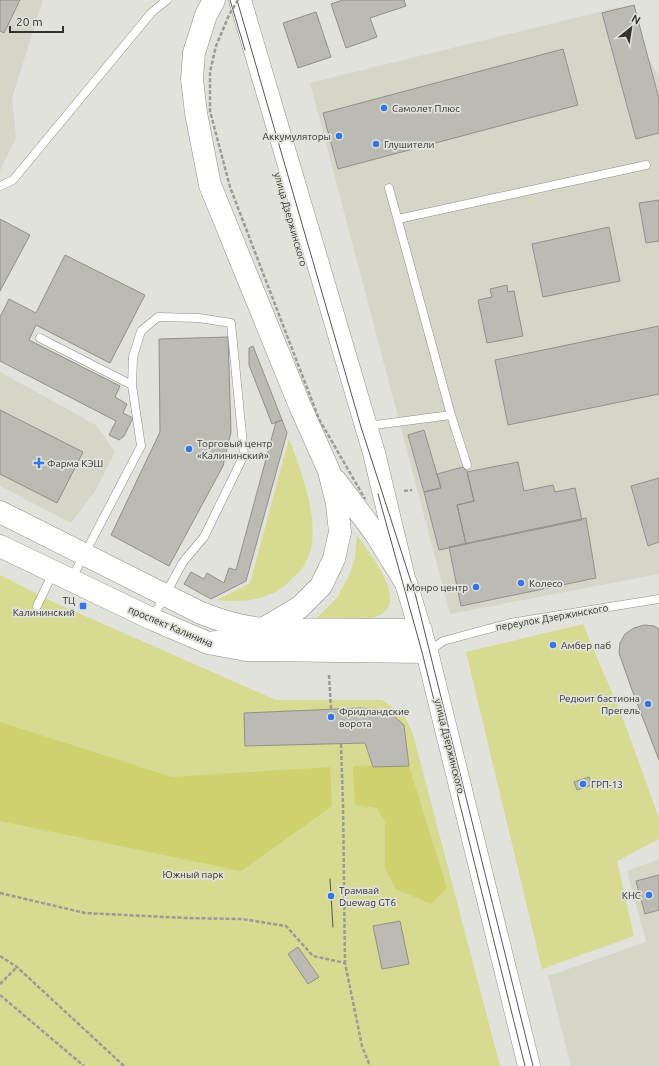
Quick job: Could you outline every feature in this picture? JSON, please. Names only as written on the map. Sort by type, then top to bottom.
[{"type":"main road","points":[[208,643],[243,639],[300,607],[321,586],[334,559],[340,532],[337,504],[329,471],[300,406],[210,185],[196,113],[192,78],[194,53],[206,15],[214,0]]},
{"type":"main road","name":"улица Дзержинского","points":[[226,0],[350,420],[355,425],[366,426]]},
{"type":"main road","name":"улица Дзержинского","points":[[239,0],[366,426],[385,495],[406,583],[427,652],[529,1066]]},
{"type":"main road","points":[[329,471],[375,533],[406,583]]},
{"type":"main road","points":[[0,512],[201,613],[216,619],[263,629],[421,630]]},
{"type":"main road","name":"проспект Калинина","points":[[0,546],[152,620],[208,643],[246,650],[427,652]]},
{"type":"lane","points":[[0,186],[13,180],[152,12],[167,0]]},
{"type":"lane","points":[[398,219],[646,165]]},
{"type":"lane","points":[[389,188],[451,415],[467,465]]},
{"type":"lane","points":[[37,606],[62,577],[84,555],[141,446],[132,385],[133,357],[142,331],[158,317],[199,318],[231,323],[244,456],[204,537],[183,562],[152,620]]},
{"type":"lane","points":[[40,338],[132,385]]},
{"type":"lane","points":[[366,426],[451,415]]},
{"type":"lane","name":"переулок Дзержинского","points":[[427,652],[442,641],[510,623],[659,599]]},
{"type":"path","points":[[239,0],[229,15],[219,40],[210,72],[210,111],[230,187],[319,419],[365,499]]},
{"type":"path","points":[[329,675],[331,709]]},
{"type":"path","points":[[341,744],[345,963],[362,1046],[370,1066]]},
{"type":"path","points":[[0,893],[85,913],[242,919],[286,926],[313,956],[345,963]]},
{"type":"path","points":[[0,956],[17,967],[124,1066]]},
{"type":"path","points":[[0,984],[17,967]]},
{"type":"path","points":[[0,995],[84,1066]]},
{"type":"shaded area","points":[[0,0],[43,0],[12,98],[16,137],[0,171]]},
{"type":"shaded area","points":[[619,7],[659,76],[659,574],[450,614],[310,83]]},
{"type":"shaded area","points":[[0,372],[96,425],[115,452],[94,493],[71,523],[0,486]]},
{"type":"shaded area","points":[[0,722],[172,777],[330,767],[332,806],[241,871],[0,821]]},
{"type":"shaded area","points":[[353,766],[409,766],[447,888],[431,904],[396,889],[385,868],[385,822],[377,808],[355,805]]},
{"type":"shaded area","points":[[659,859],[659,1066],[571,1066],[548,976],[646,942],[627,871]]},
{"type":"green space","points":[[289,439],[300,469],[310,504],[312,539],[309,555],[302,569],[283,587],[275,592],[257,599],[238,601],[217,600],[250,583]]},
{"type":"green space","points":[[357,535],[377,564],[389,589],[390,600],[387,609],[378,616],[364,619],[348,620],[317,618],[337,598],[351,571],[355,557]]},
{"type":"green space","name":"Южный парк","points":[[0,575],[51,601],[276,700],[382,700],[405,717],[413,734],[500,1066],[0,1066]]},
{"type":"green space","points":[[583,624],[625,724],[659,818],[659,839],[617,861],[634,936],[542,969],[466,652]]},
{"type":"building","points":[[0,0],[20,0],[4,33],[0,31]]},
{"type":"building","points":[[343,0],[404,0],[406,6],[370,18],[377,37],[346,48],[331,4]]},
{"type":"building","points":[[634,5],[659,99],[659,133],[636,139],[602,13]]},
{"type":"building","points":[[316,12],[331,57],[298,68],[283,23]]},
{"type":"building","points":[[563,49],[578,105],[338,169],[323,113]]},
{"type":"building","points":[[659,200],[659,241],[646,243],[639,203]]},
{"type":"building","points":[[0,219],[30,235],[0,291]]},
{"type":"building","points":[[609,227],[620,281],[543,297],[532,244]]},
{"type":"building","points":[[65,255],[145,295],[110,363],[36,325],[29,340],[120,386],[115,397],[127,404],[123,413],[133,418],[124,436],[119,440],[109,435],[116,421],[0,361],[0,317],[9,299],[36,313]]},
{"type":"building","points":[[507,285],[508,292],[514,291],[523,336],[487,343],[478,300],[492,297],[490,289]]},
{"type":"building","points":[[659,326],[659,394],[508,425],[495,360]]},
{"type":"building","name":"Торговый центр «Калининский»","points":[[228,337],[231,432],[223,466],[169,566],[111,535],[160,432],[159,339]]},
{"type":"building","points":[[253,346],[282,420],[272,424],[249,365],[249,348]]},
{"type":"building","name":"Фарма КЭШ","points":[[0,410],[83,452],[57,503],[0,474]]},
{"type":"building","points":[[282,420],[287,433],[246,581],[211,599],[184,584],[191,572],[204,579],[207,573],[224,583],[229,568],[236,570],[276,422]]},
{"type":"building","points":[[424,430],[441,488],[424,492],[408,435]]},
{"type":"building","points":[[518,462],[524,491],[553,485],[555,492],[575,488],[582,520],[466,544],[457,505],[474,501],[467,472]]},
{"type":"building","points":[[463,467],[467,472],[474,501],[457,505],[466,544],[439,550],[424,492],[441,488],[437,474]]},
{"type":"building","points":[[659,478],[659,542],[648,546],[631,486]]},
{"type":"building","points":[[586,518],[596,578],[461,606],[449,547]]},
{"type":"building","name":"Редюит бастиона Прегель","points":[[644,625],[654,626],[659,629],[659,760],[619,653],[620,643],[625,634],[634,628]]},
{"type":"building","name":"Фридландские ворота","points":[[361,708],[387,710],[404,725],[409,766],[373,767],[365,743],[245,746],[244,713]]},
{"type":"building","name":"ГРП-13","points":[[589,777],[592,785],[577,790],[574,782]]},
{"type":"building","name":"КНС","points":[[659,875],[659,910],[645,914],[636,881]]},
{"type":"building","points":[[400,921],[409,964],[382,969],[373,926]]},
{"type":"building","points":[[298,947],[319,977],[308,984],[288,954]]},
{"type":"tram line","points":[[230,0],[245,50]]},
{"type":"tram line","points":[[237,0],[361,427],[416,597],[533,1066]]},
{"type":"tram line","points":[[378,494],[422,652],[525,1066]]},
{"type":"tram line","points":[[330,879],[333,927]]},
{"type":"place","name":"Самолет Плюс","points":[[384,108]]},
{"type":"place","name":"Аккумуляторы","points":[[339,136]]},
{"type":"place","name":"Глушители","points":[[376,144]]},
{"type":"place","name":"Торговый центр «Калининский»","points":[[189,449]]},
{"type":"place","name":"Фарма КЭШ","points":[[39,463]]},
{"type":"place","name":"Колесо","points":[[521,583]]},
{"type":"place","name":"Монро центр","points":[[476,587]]},
{"type":"place","name":"ТЦ Калининский","points":[[83,606]]},
{"type":"place","name":"Амбер паб","points":[[553,645]]},
{"type":"place","name":"Редюит бастиона Прегель","points":[[648,704]]},
{"type":"place","name":"Фридландские ворота","points":[[331,717]]},
{"type":"place","name":"ГРП-13","points":[[583,784]]},
{"type":"place","name":"КНС","points":[[649,895]]},
{"type":"place","name":"Трамвай Duewag GT6","points":[[331,896]]}]
